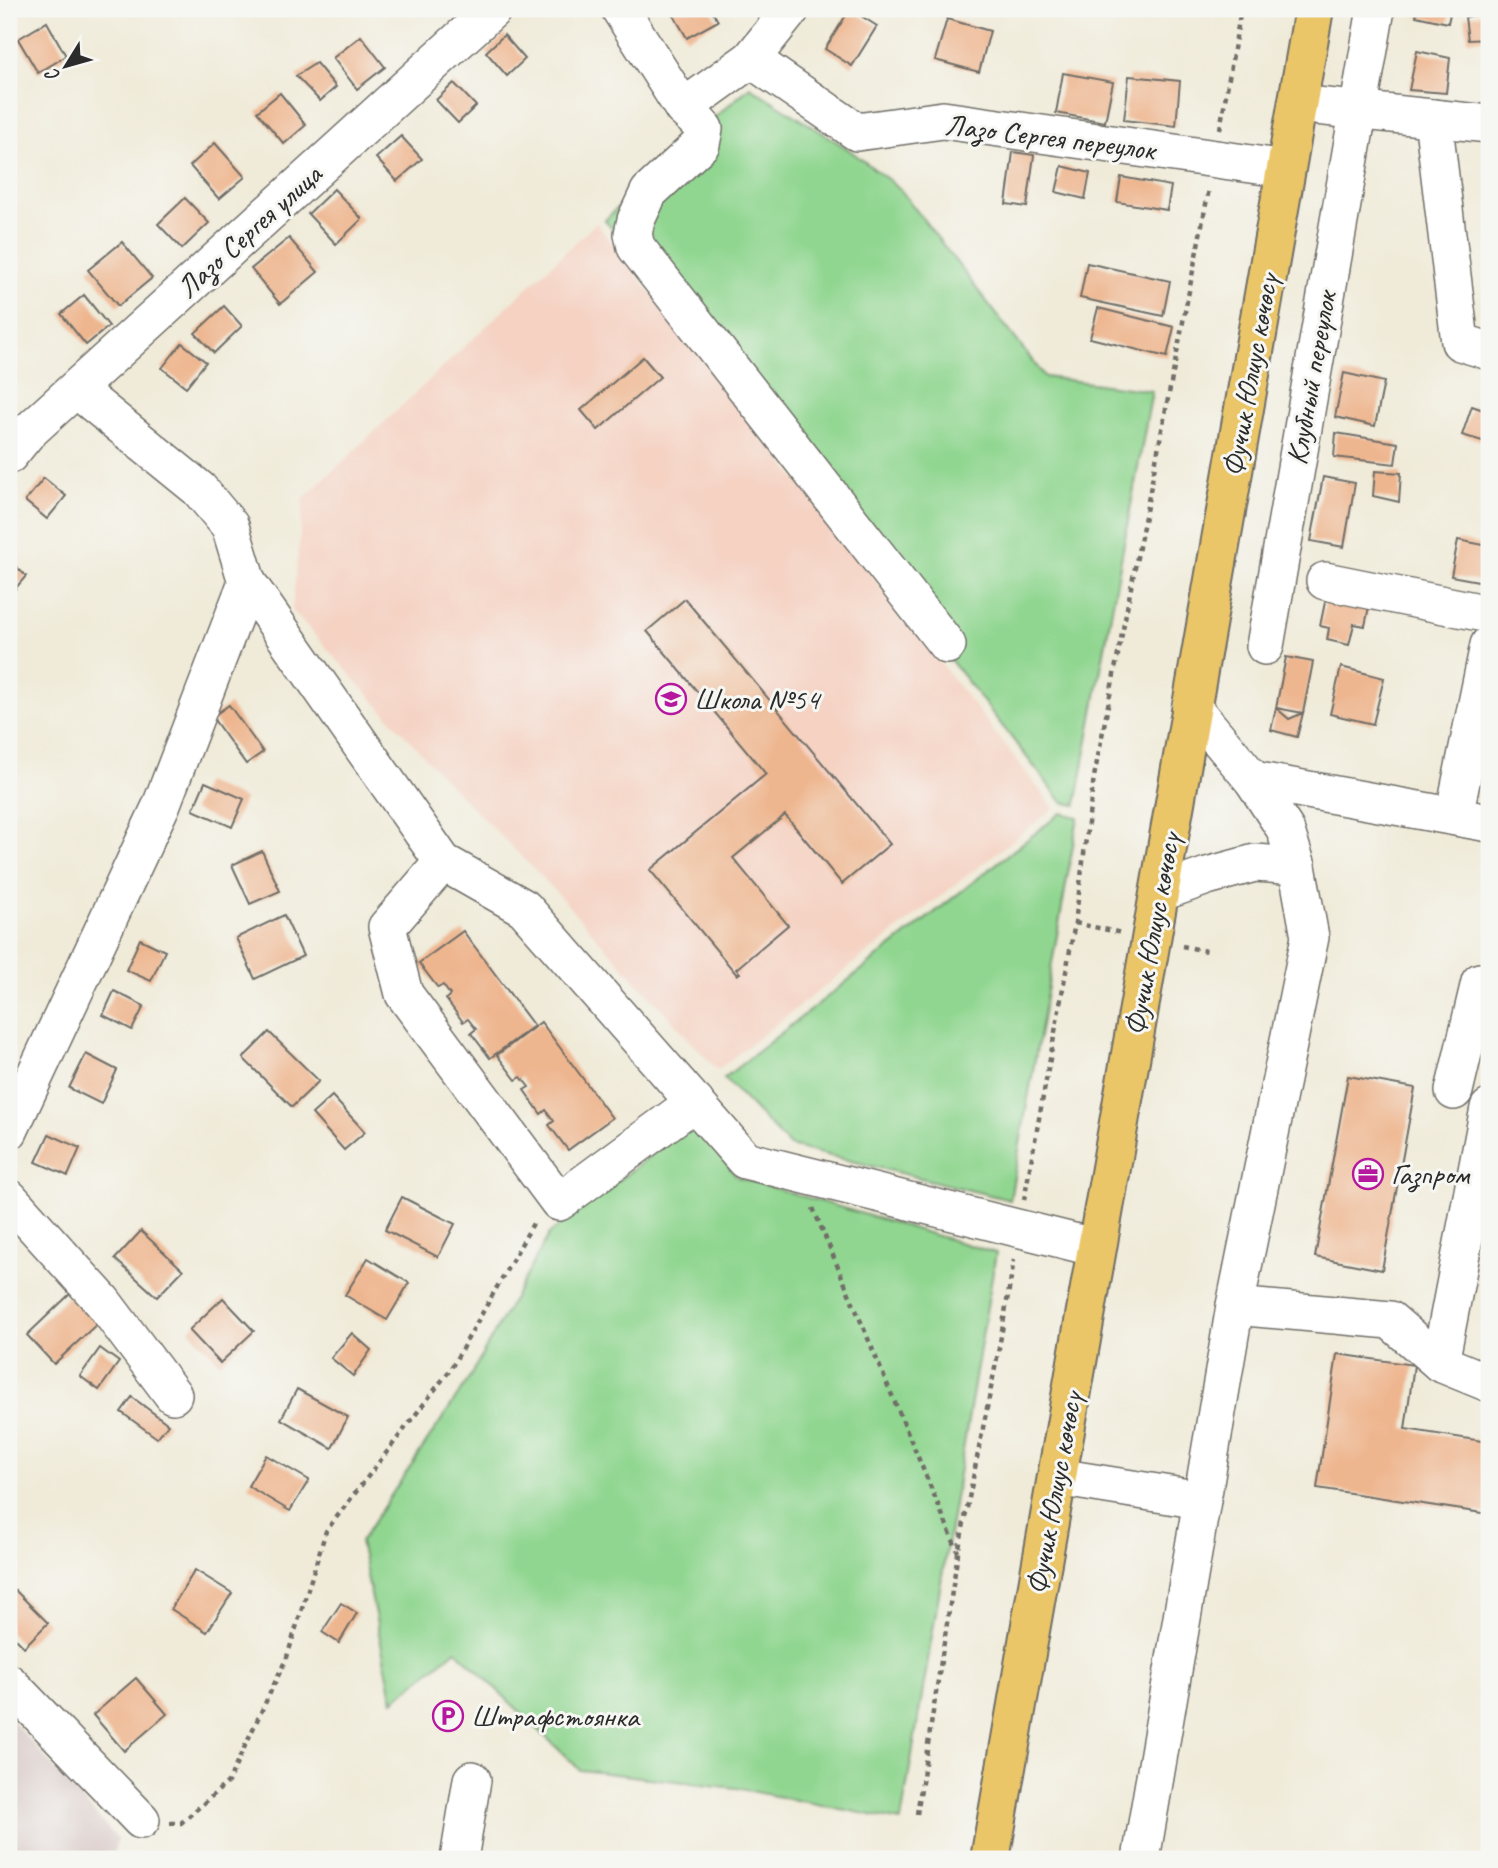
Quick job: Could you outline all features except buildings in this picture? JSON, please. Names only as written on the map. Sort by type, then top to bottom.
[{"type":"main road","name":"Фучик Юлиус көчөсү","points":[[986,1857],[1057,1477],[1314,9]]},
{"type":"street","name":"Лазо Сергея улица","points":[[15,434],[76,389],[493,9]]},
{"type":"street","points":[[620,9],[683,108],[704,129],[701,144],[649,192],[636,220],[633,234],[636,247],[947,645]]},
{"type":"street","points":[[683,108],[751,59],[791,9]]},
{"type":"street","name":"Клубный переулок","points":[[1265,646],[1376,9]]},
{"type":"street","name":"Лазо Сергея переулок","points":[[751,59],[857,132],[943,120],[1286,169]]},
{"type":"street","points":[[1297,104],[1489,124]]},
{"type":"street","points":[[1433,118],[1460,342],[1489,351]]},
{"type":"street","points":[[76,389],[199,489],[230,526],[247,582],[443,862],[524,908],[745,1160],[1097,1248]]},
{"type":"street","points":[[1325,580],[1489,614]]},
{"type":"street","points":[[9,1131],[161,806],[247,582]]},
{"type":"street","points":[[1252,780],[1472,819],[1489,645]]},
{"type":"street","points":[[1141,1859],[1235,1306],[1310,937],[1297,866],[1285,829],[1252,780],[1191,706]]},
{"type":"street","points":[[443,862],[387,927],[404,994],[559,1202],[695,1102]]},
{"type":"street","points":[[1159,893],[1255,863],[1297,866]]},
{"type":"street","points":[[1454,1091],[1480,982],[1489,984]]},
{"type":"street","points":[[1440,1363],[1489,1108]]},
{"type":"street","points":[[9,1198],[103,1302],[173,1395]]},
{"type":"street","points":[[1235,1306],[1390,1320],[1440,1363],[1489,1383]]},
{"type":"street","points":[[1057,1477],[1201,1500]]},
{"type":"street","points":[[9,1683],[141,1820]]},
{"type":"street","points":[[459,1859],[472,1780]]},
{"type":"path","points":[[917,1814],[958,1552],[999,1348],[1075,923],[1094,777],[1215,159],[1241,9]]},
{"type":"path","points":[[799,1173],[958,1552]]},
{"type":"path","points":[[141,1820],[181,1824],[228,1782],[287,1657],[326,1531],[450,1370],[535,1219],[559,1202]]},
{"type":"shaded area","name":"Школа №54","points":[[596,223],[1054,808],[717,1070],[544,879],[454,789],[292,610],[304,498]]},
{"type":"shaded area","points":[[9,1717],[118,1840],[111,1859],[9,1859]]},
{"type":"green space","points":[[750,87],[848,149],[899,188],[1045,377],[1152,391],[1076,805],[1062,802],[605,220],[682,145]]},
{"type":"green space","points":[[1061,813],[1078,817],[1010,1200],[790,1146],[724,1078]]},
{"type":"green space","points":[[693,1123],[737,1177],[996,1253],[901,1821],[736,1788],[580,1770],[456,1650],[393,1701],[360,1542],[468,1380],[550,1233]]},
{"type":"place","name":"Школа №54","points":[[671,699]]},
{"type":"place","name":"Газпром","points":[[1368,1174]]},
{"type":"place","name":"Штрафстоянка","points":[[448,1716]]}]
